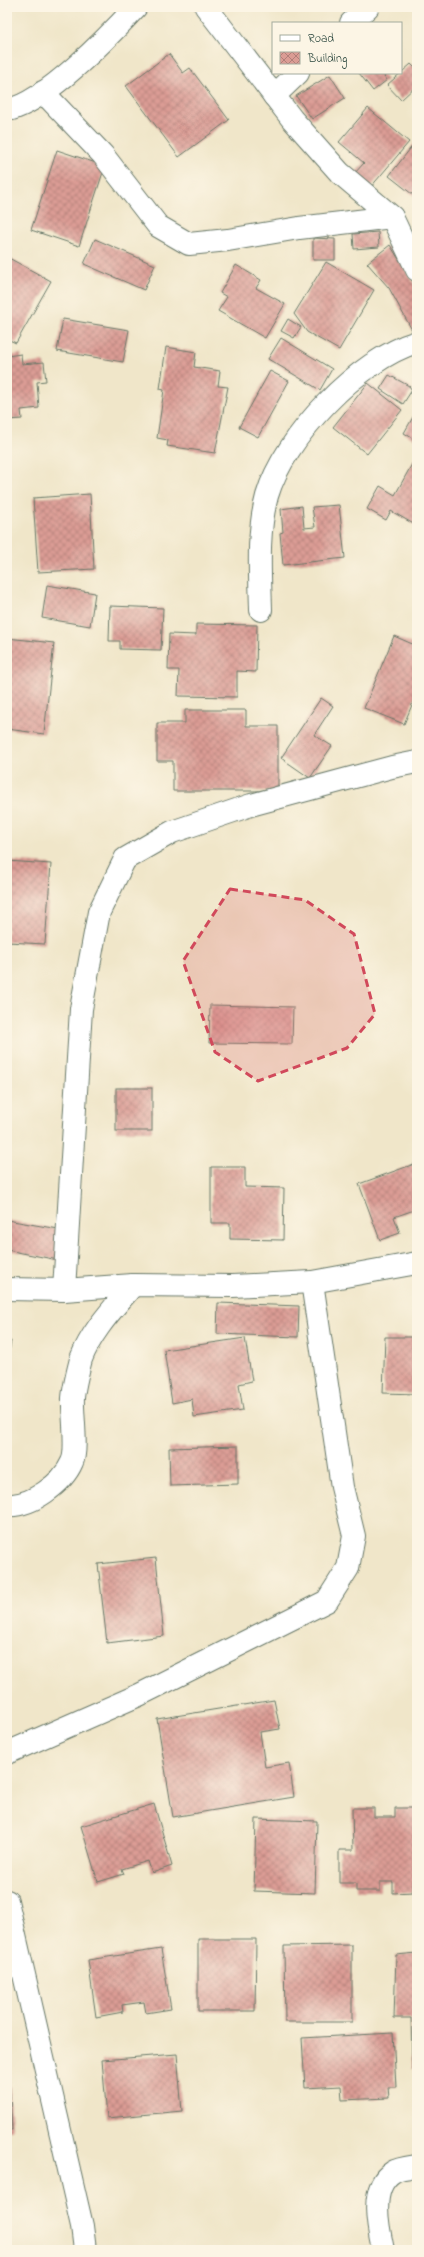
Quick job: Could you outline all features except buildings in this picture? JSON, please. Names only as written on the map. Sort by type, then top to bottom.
[{"type":"street","points":[[7,110],[13,109],[43,92],[82,61],[136,7]]},
{"type":"street","points":[[206,7],[274,96],[340,173],[392,217],[417,270]]},
{"type":"street","points":[[352,22],[368,7]]},
{"type":"street","points":[[274,96],[297,74]]},
{"type":"street","points":[[43,92],[103,155],[158,226],[189,244],[228,240],[299,228],[392,217]]},
{"type":"street","points":[[261,610],[260,544],[267,496],[277,469],[303,429],[346,384],[398,347],[417,342]]},
{"type":"street","points":[[64,1290],[81,1009],[99,912],[125,859],[172,832],[251,805],[392,767],[417,762]]},
{"type":"street","points":[[7,1289],[64,1290],[133,1285],[233,1286],[312,1282],[417,1263]]},
{"type":"street","points":[[7,1753],[139,1695],[327,1601],[348,1568],[354,1536],[342,1486],[312,1282]]},
{"type":"street","points":[[7,1505],[25,1503],[40,1496],[56,1483],[73,1461],[73,1397],[81,1360],[92,1334],[133,1285]]},
{"type":"street","points":[[7,1901],[82,2226],[85,2250]]},
{"type":"street","points":[[383,2250],[377,2210],[380,2188],[384,2179],[394,2170],[417,2166]]},
{"type":"highlighted area","points":[[230,889],[305,900],[354,934],[375,1014],[347,1048],[258,1081],[215,1052],[183,961]]}]
